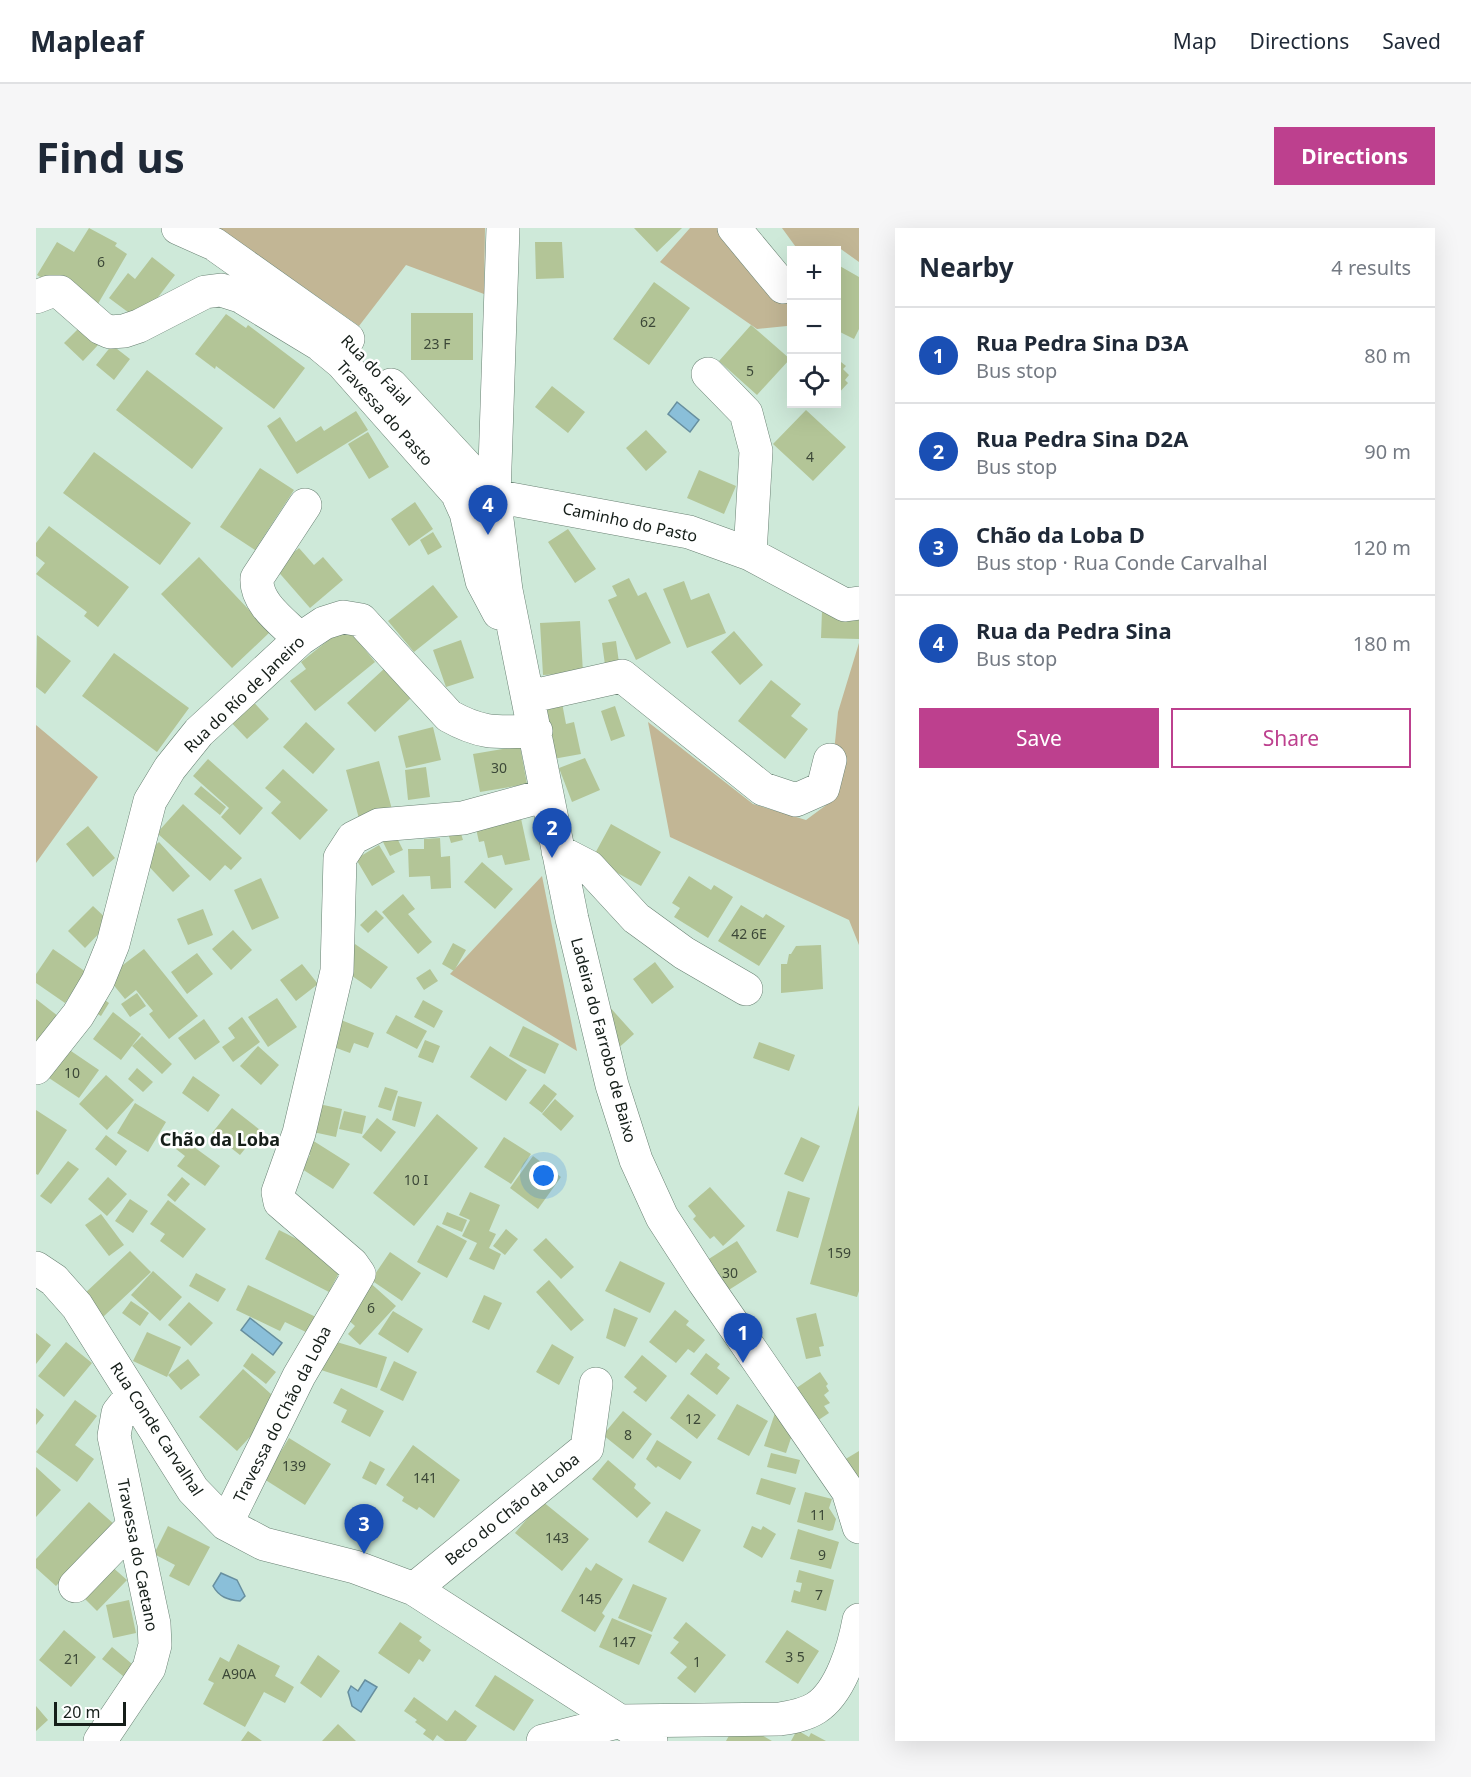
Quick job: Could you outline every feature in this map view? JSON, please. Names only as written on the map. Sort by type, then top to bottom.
[{"type":"street","name":"Rua do Faial","points":[[178,228],[214,244],[347,338],[494,496]]},
{"type":"street","name":"Ladeira do Farrobo de Baixo","points":[[503,228],[494,496],[506,590],[536,731],[558,851],[612,1085],[636,1160],[668,1226],[848,1491],[859,1527]]},
{"type":"street","points":[[734,228],[783,287]]},
{"type":"street","name":"Travessa do Pasto","points":[[36,297],[49,292],[60,292],[101,328],[110,332],[124,331],[139,326],[205,292],[221,290],[240,296],[319,344],[342,363],[457,493],[466,513],[482,581],[517,645]]},
{"type":"street","points":[[708,374],[746,412],[756,451],[750,554]]},
{"type":"street","name":"Caminho do Pasto","points":[[494,496],[689,532],[750,554],[845,605],[859,603]]},
{"type":"street","points":[[300,639],[261,599],[256,589],[257,578],[305,505]]},
{"type":"street","name":"Rua do Río de Janeiro","points":[[36,1068],[78,1015],[98,981],[113,944],[150,801],[165,776],[199,732],[300,639],[324,623],[342,617],[361,620],[449,716],[466,726],[485,732],[536,731]]},
{"type":"street","points":[[528,697],[622,676],[763,789],[796,800],[823,788],[830,760]]},
{"type":"street","name":"Travessa do Chão da Loba","points":[[226,1524],[299,1376],[359,1274],[352,1264],[280,1202],[278,1192],[299,1133],[337,971],[340,858],[353,838],[379,825],[463,818],[547,795]]},
{"type":"street","points":[[558,851],[589,867],[636,918],[684,953],[746,989]]},
{"type":"street","name":"Rua Conde Carvalhal","points":[[36,1268],[54,1280],[77,1306],[193,1490],[226,1524],[264,1544],[355,1567],[414,1589],[651,1741]]},
{"type":"street","name":"Beco do Chão da Loba","points":[[414,1589],[587,1448],[596,1384]]},
{"type":"street","name":"Travessa do Caetano","points":[[100,1741],[150,1668],[155,1645],[154,1624],[114,1436],[118,1413],[132,1395]]},
{"type":"street","points":[[75,1586],[134,1526]]},
{"type":"street","points":[[543,1741],[621,1721],[780,1719],[801,1715],[828,1699],[855,1642],[859,1620]]},
{"type":"shaded area","points":[[209,228],[485,228],[484,294],[406,265],[359,326],[228,234]]},
{"type":"shaded area","points":[[690,228],[720,228],[787,302],[787,326],[757,329],[660,262]]},
{"type":"shaded area","points":[[782,228],[859,228],[859,262],[841,249],[841,246],[795,246]]},
{"type":"shaded area","points":[[859,643],[859,945],[849,920],[670,837],[648,722],[753,804],[806,820],[829,803],[838,712]]},
{"type":"shaded area","points":[[36,725],[98,777],[36,863]]},
{"type":"shaded area","points":[[542,876],[577,1051],[450,974]]},
{"type":"water","points":[[677,402],[699,420],[690,432],[668,414]]},
{"type":"water","points":[[250,1318],[282,1343],[273,1355],[241,1330]]},
{"type":"water","points":[[221,1573],[237,1580],[245,1596],[240,1601],[224,1597],[215,1590],[213,1586]]},
{"type":"water","points":[[365,1680],[377,1687],[361,1712],[352,1706],[348,1692],[351,1686],[358,1691]]},
{"type":"building","points":[[89,228],[117,243],[115,246],[127,254],[95,309],[37,275],[57,242],[74,252]]},
{"type":"building","points":[[634,228],[682,228],[657,252]]},
{"type":"building","points":[[535,242],[562,242],[564,278],[536,279]]},
{"type":"building","points":[[152,257],[175,275],[140,321],[109,298],[128,273],[135,279]]},
{"type":"building","points":[[841,267],[859,277],[859,329],[854,339],[841,332]]},
{"type":"building","points":[[654,282],[690,308],[649,365],[613,339]]},
{"type":"building","points":[[411,313],[473,313],[473,360],[411,360]]},
{"type":"building","points":[[226,314],[246,328],[248,325],[305,368],[274,409],[216,366],[215,369],[195,354]]},
{"type":"building","points":[[751,325],[787,356],[787,362],[757,395],[719,361]]},
{"type":"building","points":[[80,327],[99,344],[83,361],[64,343]]},
{"type":"building","points":[[112,345],[130,359],[114,380],[96,365]]},
{"type":"building","points":[[841,362],[846,366],[843,369],[849,375],[845,380],[848,383],[841,391]]},
{"type":"building","points":[[147,370],[223,428],[192,469],[116,410]]},
{"type":"building","points":[[552,386],[585,412],[568,433],[535,407]]},
{"type":"building","points":[[806,410],[846,447],[813,481],[773,444]]},
{"type":"building","points":[[356,411],[368,430],[297,474],[267,426],[280,417],[296,442],[321,426],[324,431]]},
{"type":"building","points":[[646,430],[667,452],[646,471],[626,448]]},
{"type":"building","points":[[368,432],[389,467],[369,479],[348,444]]},
{"type":"building","points":[[94,452],[191,523],[160,565],[63,493]]},
{"type":"building","points":[[260,468],[294,490],[255,550],[220,527]]},
{"type":"building","points":[[699,470],[736,486],[724,514],[687,498]]},
{"type":"building","points":[[415,502],[433,529],[409,546],[391,519]]},
{"type":"building","points":[[49,526],[129,587],[98,627],[84,616],[87,612],[36,574],[45,563],[36,556],[36,543]]},
{"type":"building","points":[[568,529],[596,569],[575,583],[548,542]]},
{"type":"building","points":[[433,532],[442,547],[428,555],[420,540]]},
{"type":"building","points":[[299,548],[314,565],[323,557],[343,580],[310,608],[275,568]]},
{"type":"building","points":[[199,557],[270,632],[232,668],[161,594]]},
{"type":"building","points":[[629,578],[638,596],[646,592],[671,643],[636,660],[608,600],[617,596],[612,586]]},
{"type":"building","points":[[684,581],[691,600],[709,593],[726,633],[687,648],[663,589]]},
{"type":"building","points":[[433,585],[458,617],[414,652],[388,621]]},
{"type":"building","points":[[822,611],[859,612],[859,639],[821,638]]},
{"type":"building","points":[[580,621],[583,673],[543,675],[540,623]]},
{"type":"building","points":[[346,626],[375,662],[315,711],[290,681],[306,669],[301,662]]},
{"type":"building","points":[[734,631],[763,665],[740,685],[711,652]]},
{"type":"building","points":[[37,635],[71,661],[45,694],[36,687]]},
{"type":"building","points":[[461,640],[474,678],[446,687],[433,650]]},
{"type":"building","points":[[616,641],[620,670],[606,672],[602,643]]},
{"type":"building","points":[[114,653],[189,708],[157,752],[82,696]]},
{"type":"building","points":[[385,668],[412,697],[375,732],[347,703]]},
{"type":"building","points":[[771,680],[801,704],[791,716],[808,729],[785,759],[738,721]]},
{"type":"building","points":[[248,696],[269,719],[247,739],[226,717]]},
{"type":"building","points":[[562,703],[566,724],[574,722],[581,754],[553,759],[542,707]]},
{"type":"building","points":[[615,706],[625,736],[611,741],[601,711]]},
{"type":"building","points":[[306,722],[335,749],[313,774],[283,747]]},
{"type":"building","points":[[433,727],[441,760],[406,768],[398,736]]},
{"type":"building","points":[[520,746],[527,784],[480,792],[473,754]]},
{"type":"building","points":[[585,758],[600,790],[572,802],[559,768]]},
{"type":"building","points":[[208,759],[263,808],[240,835],[221,817],[229,808],[193,776]]},
{"type":"building","points":[[379,761],[394,817],[361,826],[346,770]]},
{"type":"building","points":[[426,767],[430,797],[408,800],[405,770]]},
{"type":"building","points":[[283,769],[328,810],[300,840],[271,813],[281,802],[265,788]]},
{"type":"building","points":[[201,786],[226,807],[220,815],[194,794]]},
{"type":"building","points":[[183,804],[242,858],[231,870],[225,865],[210,881],[157,833]]},
{"type":"building","points":[[520,814],[530,860],[505,865],[502,855],[488,858],[484,841],[479,842],[475,824]]},
{"type":"building","points":[[457,821],[463,840],[451,843],[445,823]]},
{"type":"building","points":[[611,824],[661,852],[641,886],[592,859]]},
{"type":"building","points":[[88,826],[115,858],[93,877],[66,844]]},
{"type":"building","points":[[393,830],[403,850],[390,856],[380,836]]},
{"type":"building","points":[[440,838],[441,857],[450,856],[451,888],[431,889],[430,876],[409,877],[408,849],[424,849],[424,839]]},
{"type":"building","points":[[159,842],[190,876],[173,892],[141,858]]},
{"type":"building","points":[[379,845],[395,872],[372,886],[356,859]]},
{"type":"building","points":[[482,862],[513,889],[495,909],[464,882]]},
{"type":"building","points":[[689,876],[711,890],[714,885],[733,897],[708,938],[674,917],[680,908],[672,903]]},
{"type":"building","points":[[261,878],[279,918],[252,930],[234,890]]},
{"type":"building","points":[[403,894],[415,909],[408,914],[432,942],[418,954],[382,912]]},
{"type":"building","points":[[741,905],[763,918],[766,914],[785,926],[759,966],[718,941]]},
{"type":"building","points":[[93,906],[110,922],[85,948],[68,931]]},
{"type":"building","points":[[203,909],[213,935],[188,945],[177,919]]},
{"type":"building","points":[[376,910],[384,918],[368,933],[360,925]]},
{"type":"building","points":[[233,930],[252,950],[231,970],[212,949]]},
{"type":"building","points":[[453,943],[466,950],[454,971],[442,964]]},
{"type":"building","points":[[355,944],[388,967],[371,989],[339,967]]},
{"type":"building","points":[[821,945],[823,989],[781,993],[781,964],[787,964],[789,954],[796,946]]},
{"type":"building","points":[[53,949],[86,972],[65,1003],[36,983],[36,974]]},
{"type":"building","points":[[144,949],[198,1016],[169,1039],[149,1014],[153,1011],[136,990],[125,999],[107,977]]},
{"type":"building","points":[[197,953],[213,974],[187,994],[171,972]]},
{"type":"building","points":[[655,962],[674,987],[652,1004],[633,979]]},
{"type":"building","points":[[302,964],[318,984],[296,1001],[280,980]]},
{"type":"building","points":[[430,969],[438,981],[424,990],[416,978]]},
{"type":"building","points":[[137,993],[146,1006],[130,1017],[121,1004]]},
{"type":"building","points":[[96,994],[109,1003],[101,1016],[87,1008]]},
{"type":"building","points":[[598,994],[634,1034],[614,1052]]},
{"type":"building","points":[[277,998],[297,1027],[268,1047],[248,1017]]},
{"type":"building","points":[[36,999],[58,1016],[36,1044]]},
{"type":"building","points":[[423,1000],[443,1011],[434,1028],[414,1017]]},
{"type":"building","points":[[113,1012],[141,1034],[121,1060],[93,1039]]},
{"type":"building","points":[[396,1015],[427,1031],[417,1049],[386,1033]]},
{"type":"building","points":[[242,1017],[260,1042],[233,1062],[222,1047],[235,1038],[228,1028]]},
{"type":"building","points":[[204,1019],[220,1042],[195,1060],[178,1038]]},
{"type":"building","points":[[341,1020],[374,1033],[368,1048],[354,1043],[350,1053],[331,1046]]},
{"type":"building","points":[[523,1026],[559,1044],[545,1074],[509,1056]]},
{"type":"building","points":[[142,1036],[172,1064],[162,1074],[132,1046]]},
{"type":"building","points":[[425,1040],[440,1046],[433,1063],[418,1057]]},
{"type":"building","points":[[759,1042],[795,1055],[789,1071],[753,1058]]},
{"type":"building","points":[[258,1046],[279,1065],[261,1085],[240,1066]]},
{"type":"building","points":[[490,1046],[527,1070],[506,1101],[470,1077]]},
{"type":"building","points":[[68,1049],[99,1070],[79,1098],[49,1078]]},
{"type":"building","points":[[137,1068],[153,1082],[143,1092],[128,1079]]},
{"type":"building","points":[[106,1075],[134,1100],[107,1130],[79,1104]]},
{"type":"building","points":[[193,1076],[220,1095],[208,1112],[182,1093]]},
{"type":"building","points":[[544,1084],[557,1094],[542,1113],[529,1103]]},
{"type":"building","points":[[385,1087],[398,1091],[391,1111],[378,1107]]},
{"type":"building","points":[[398,1096],[422,1102],[415,1127],[392,1120]]},
{"type":"building","points":[[555,1099],[574,1116],[561,1131],[542,1114]]},
{"type":"building","points":[[135,1103],[166,1122],[148,1152],[117,1133]]},
{"type":"building","points":[[319,1104],[342,1109],[336,1137],[313,1132]]},
{"type":"building","points":[[859,1105],[859,1291],[857,1297],[810,1284]]},
{"type":"building","points":[[232,1108],[260,1130],[240,1155],[212,1133]]},
{"type":"building","points":[[36,1110],[67,1130],[38,1175],[36,1174]]},
{"type":"building","points":[[344,1111],[366,1116],[362,1134],[339,1129]]},
{"type":"building","points":[[437,1114],[478,1148],[414,1226],[373,1193]]},
{"type":"building","points":[[377,1118],[396,1132],[381,1152],[362,1137]]},
{"type":"building","points":[[106,1135],[127,1151],[116,1166],[95,1149]]},
{"type":"building","points":[[504,1137],[531,1154],[511,1184],[484,1167]]},
{"type":"building","points":[[801,1137],[820,1146],[803,1182],[784,1174]]},
{"type":"building","points":[[183,1139],[220,1166],[205,1186],[177,1166],[185,1156],[176,1149]]},
{"type":"building","points":[[312,1140],[350,1164],[333,1189],[302,1169],[310,1155],[305,1152]]},
{"type":"building","points":[[533,1156],[561,1177],[538,1209],[510,1188]]},
{"type":"building","points":[[68,1161],[79,1169],[51,1204],[40,1196]]},
{"type":"building","points":[[108,1177],[127,1194],[107,1216],[88,1199]]},
{"type":"building","points":[[182,1177],[190,1184],[175,1202],[167,1195]]},
{"type":"building","points":[[710,1187],[745,1226],[723,1246],[714,1236],[710,1239],[693,1219],[696,1216],[688,1206]]},
{"type":"building","points":[[788,1191],[810,1198],[798,1238],[776,1231]]},
{"type":"building","points":[[470,1192],[500,1205],[489,1231],[496,1234],[489,1248],[501,1254],[494,1270],[469,1259],[477,1243],[462,1236],[470,1220],[459,1215]]},
{"type":"building","points":[[130,1199],[148,1211],[133,1233],[115,1221]]},
{"type":"building","points":[[168,1200],[206,1229],[183,1258],[160,1241],[165,1234],[150,1224]]},
{"type":"building","points":[[447,1212],[467,1220],[462,1232],[442,1224]]},
{"type":"building","points":[[101,1214],[124,1245],[109,1256],[85,1225]]},
{"type":"building","points":[[437,1225],[467,1241],[447,1278],[417,1262]]},
{"type":"building","points":[[506,1229],[518,1239],[505,1255],[493,1246]]},
{"type":"building","points":[[279,1230],[344,1263],[329,1292],[265,1259]]},
{"type":"building","points":[[546,1238],[574,1267],[561,1279],[533,1250]]},
{"type":"building","points":[[737,1241],[757,1272],[724,1293],[704,1262]]},
{"type":"building","points":[[130,1251],[151,1272],[103,1317],[83,1295]]},
{"type":"building","points":[[390,1252],[421,1273],[402,1301],[371,1280]]},
{"type":"building","points":[[620,1261],[665,1283],[650,1313],[605,1291]]},
{"type":"building","points":[[153,1271],[182,1297],[160,1321],[131,1295]]},
{"type":"building","points":[[196,1273],[226,1289],[218,1302],[189,1286]]},
{"type":"building","points":[[367,1280],[396,1306],[360,1345],[348,1334],[355,1326],[346,1318]]},
{"type":"building","points":[[549,1280],[584,1320],[571,1331],[536,1292]]},
{"type":"building","points":[[248,1285],[316,1317],[308,1333],[285,1322],[280,1331],[236,1310]]},
{"type":"building","points":[[484,1295],[502,1303],[489,1330],[472,1322]]},
{"type":"building","points":[[131,1301],[149,1313],[140,1326],[122,1313]]},
{"type":"building","points":[[189,1302],[213,1323],[191,1346],[168,1325]]},
{"type":"building","points":[[614,1308],[638,1318],[625,1347],[606,1338]]},
{"type":"building","points":[[675,1310],[689,1321],[686,1325],[705,1340],[694,1353],[688,1349],[676,1363],[649,1342]]},
{"type":"building","points":[[393,1311],[423,1329],[408,1353],[378,1334]]},
{"type":"building","points":[[816,1313],[824,1346],[819,1347],[821,1356],[806,1359],[796,1318]]},
{"type":"building","points":[[147,1332],[181,1347],[167,1377],[133,1361]]},
{"type":"building","points":[[36,1333],[51,1345],[36,1364]]},
{"type":"building","points":[[330,1340],[387,1357],[377,1388],[321,1370]]},
{"type":"building","points":[[66,1342],[92,1363],[64,1397],[38,1376]]},
{"type":"building","points":[[552,1344],[574,1357],[559,1385],[536,1372]]},
{"type":"building","points":[[252,1353],[276,1372],[266,1384],[243,1366]]},
{"type":"building","points":[[706,1353],[720,1364],[717,1368],[730,1378],[717,1395],[690,1374]]},
{"type":"building","points":[[642,1355],[667,1376],[646,1402],[633,1392],[637,1388],[624,1377]]},
{"type":"building","points":[[188,1359],[200,1375],[181,1390],[168,1375]]},
{"type":"building","points":[[394,1361],[417,1372],[403,1401],[380,1390]]},
{"type":"building","points":[[243,1369],[281,1403],[237,1451],[199,1417]]},
{"type":"building","points":[[820,1372],[828,1384],[826,1386],[829,1391],[824,1395],[830,1403],[824,1406],[829,1413],[817,1421],[795,1389]]},
{"type":"building","points":[[341,1388],[384,1411],[370,1437],[341,1422],[347,1410],[333,1403]]},
{"type":"building","points":[[688,1394],[716,1415],[697,1439],[670,1418]]},
{"type":"building","points":[[75,1400],[97,1416],[75,1445],[94,1459],[77,1482],[36,1452]]},
{"type":"building","points":[[737,1404],[768,1421],[749,1456],[717,1439]]},
{"type":"building","points":[[36,1408],[44,1415],[36,1425]]},
{"type":"building","points":[[776,1410],[793,1432],[786,1453],[764,1446]]},
{"type":"building","points":[[623,1411],[652,1434],[633,1459],[603,1435]]},
{"type":"building","points":[[289,1438],[331,1464],[305,1505],[264,1479]]},
{"type":"building","points":[[657,1440],[692,1462],[680,1480],[658,1466],[656,1468],[646,1459]]},
{"type":"building","points":[[413,1445],[460,1480],[434,1518],[419,1507],[417,1510],[402,1501],[404,1497],[386,1485]]},
{"type":"building","points":[[859,1451],[859,1485],[839,1463]]},
{"type":"building","points":[[771,1453],[800,1460],[796,1474],[767,1467]]},
{"type":"building","points":[[608,1460],[636,1484],[634,1488],[651,1503],[637,1518],[592,1479]]},
{"type":"building","points":[[370,1461],[385,1469],[376,1485],[362,1478]]},
{"type":"building","points":[[36,1467],[61,1490],[36,1517]]},
{"type":"building","points":[[761,1478],[796,1488],[790,1505],[756,1494]]},
{"type":"building","points":[[805,1492],[832,1499],[829,1508],[836,1519],[833,1530],[829,1531],[797,1522]]},
{"type":"building","points":[[542,1501],[589,1539],[562,1571],[515,1533]]},
{"type":"building","points":[[89,1502],[114,1524],[56,1586],[36,1568],[36,1559]]},
{"type":"building","points":[[666,1511],[701,1530],[683,1562],[648,1542]]},
{"type":"building","points":[[168,1526],[210,1547],[189,1586],[169,1576],[175,1565],[154,1554]]},
{"type":"building","points":[[752,1526],[761,1530],[763,1526],[776,1534],[762,1558],[743,1547]]},
{"type":"building","points":[[798,1529],[839,1542],[831,1569],[790,1559]]},
{"type":"building","points":[[596,1563],[623,1579],[602,1613],[605,1616],[595,1632],[561,1611],[586,1567],[591,1571]]},
{"type":"building","points":[[110,1565],[127,1580],[97,1611],[81,1595]]},
{"type":"building","points":[[799,1570],[834,1580],[826,1611],[791,1602],[794,1590],[800,1592],[802,1583],[796,1582]]},
{"type":"building","points":[[633,1584],[667,1598],[652,1632],[618,1618]]},
{"type":"building","points":[[129,1600],[136,1633],[113,1638],[106,1605]]},
{"type":"building","points":[[612,1618],[652,1635],[639,1665],[599,1647]]},
{"type":"building","points":[[400,1622],[422,1637],[419,1641],[431,1650],[423,1662],[419,1659],[409,1674],[378,1653]]},
{"type":"building","points":[[686,1622],[726,1655],[695,1693],[677,1678],[687,1667],[670,1653],[679,1642],[673,1638]]},
{"type":"building","points":[[64,1630],[96,1657],[71,1687],[39,1660]]},
{"type":"building","points":[[787,1630],[819,1651],[798,1684],[765,1662]]},
{"type":"building","points":[[238,1644],[280,1666],[275,1676],[294,1687],[285,1703],[264,1692],[245,1727],[203,1704],[214,1683],[208,1680],[220,1657],[229,1662]]},
{"type":"building","points":[[112,1647],[138,1669],[128,1680],[102,1659]]},
{"type":"building","points":[[318,1655],[340,1671],[321,1698],[300,1683]]},
{"type":"building","points":[[495,1675],[534,1700],[514,1731],[475,1706]]},
{"type":"building","points":[[414,1697],[447,1721],[455,1710],[477,1726],[466,1741],[445,1741],[437,1735],[433,1741],[423,1734],[426,1730],[415,1722],[417,1720],[404,1711]]},
{"type":"building","points":[[36,1706],[48,1720],[36,1731]]},
{"type":"building","points":[[338,1724],[356,1741],[322,1741]]},
{"type":"building","points":[[797,1730],[809,1737],[811,1733],[826,1741],[791,1741]]},
{"type":"building","points":[[248,1731],[262,1741],[241,1741]]},
{"type":"building","points":[[731,1732],[758,1733],[772,1741],[726,1741]]},
{"type":"place","name":"Rua da Pedra Sina","points":[[488,535]]},
{"type":"place","name":"Rua Pedra Sina D2A","points":[[552,858]]},
{"type":"place","name":"Rua Pedra Sina D3A","points":[[743,1363]]},
{"type":"place","name":"Chão da Loba D","points":[[364,1554]]},
{"type":"district","name":"Chão da Loba","points":[[220,1139]]}]
